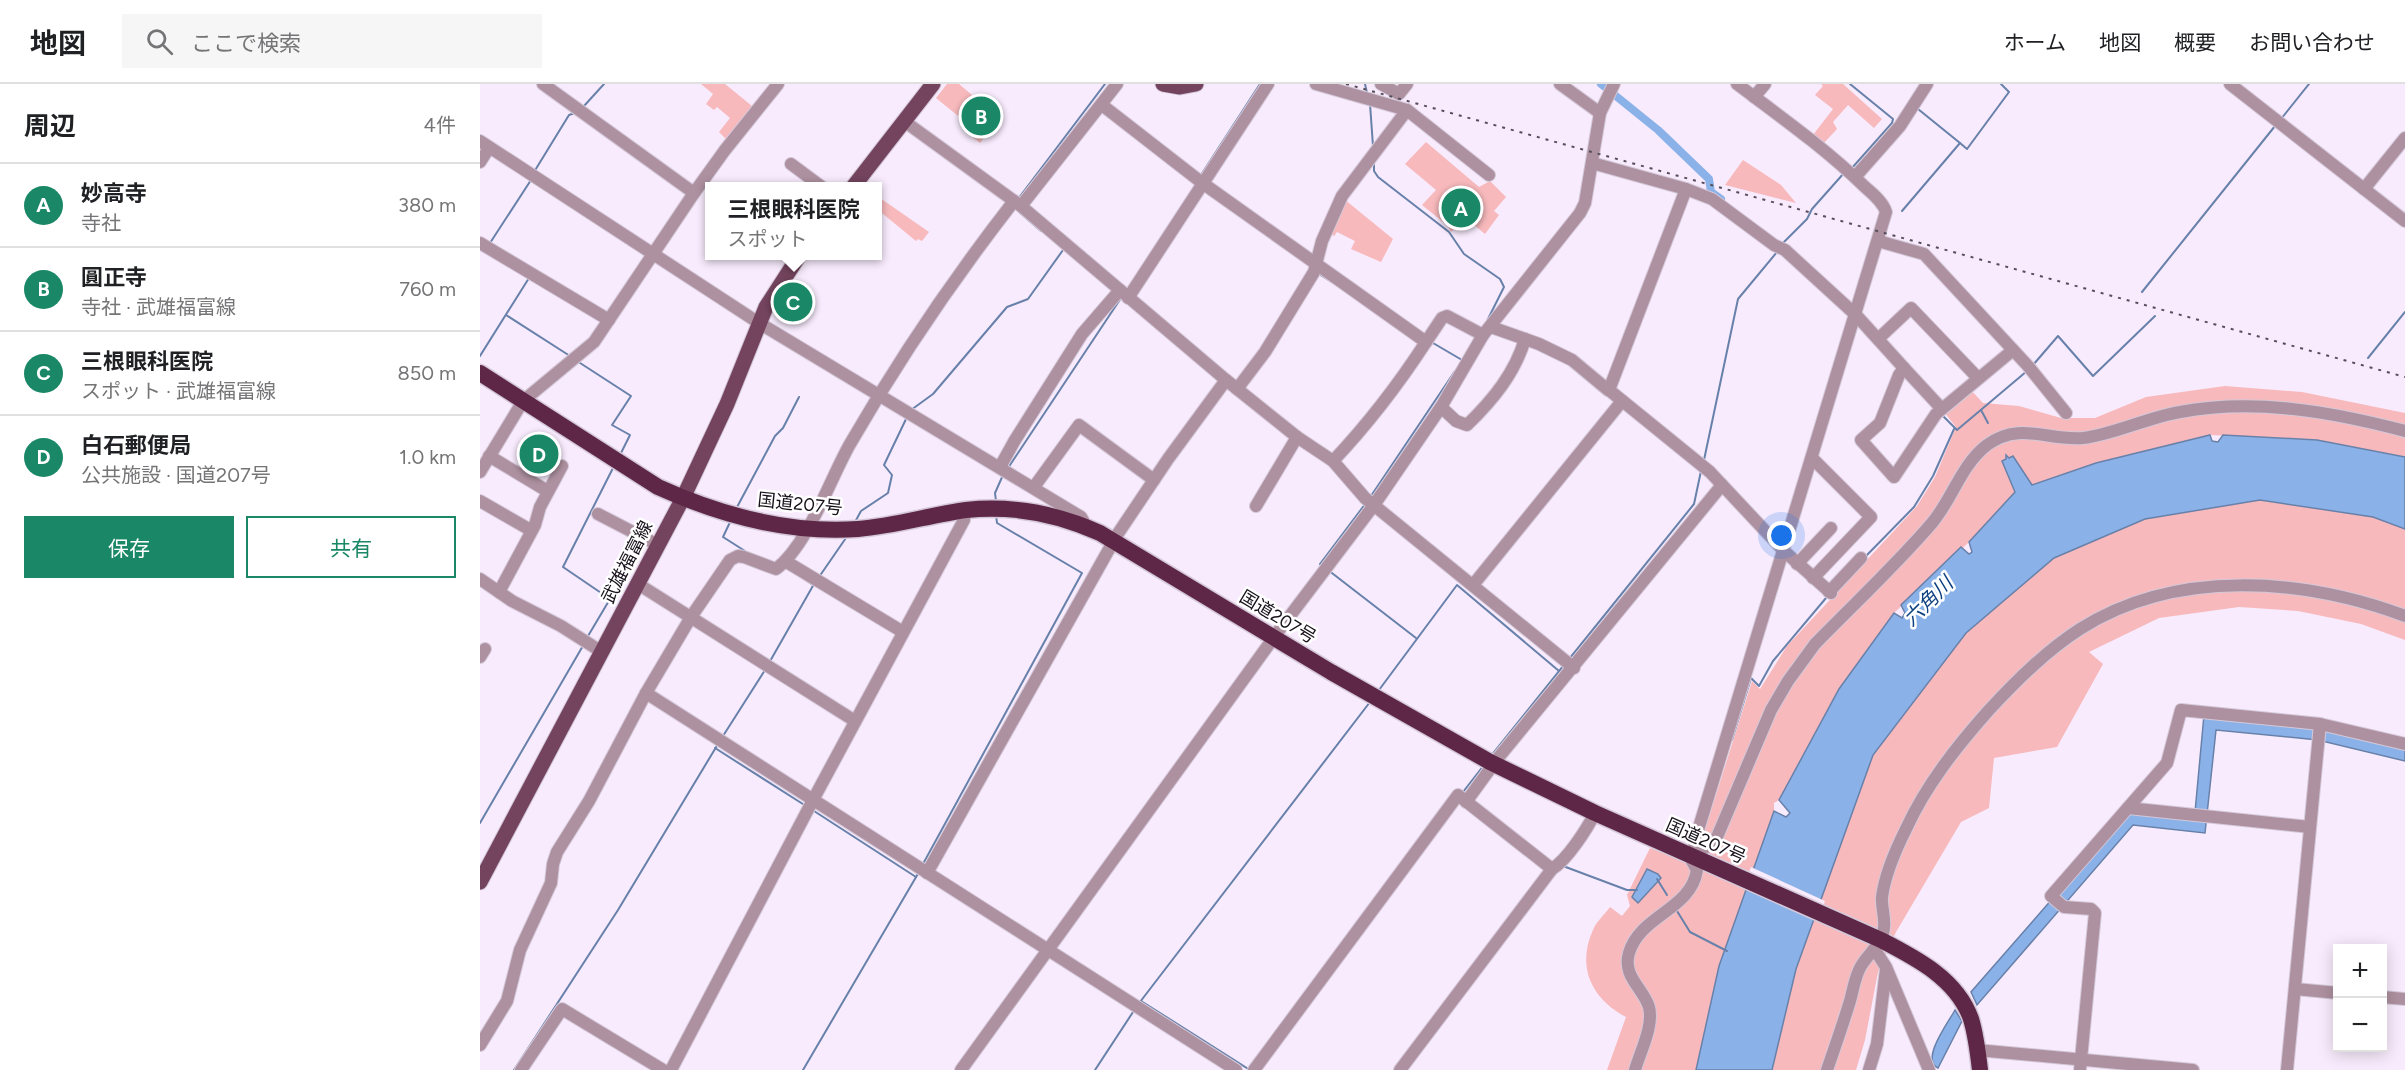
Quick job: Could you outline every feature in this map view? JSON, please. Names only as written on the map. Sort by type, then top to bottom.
[{"type":"highway","name":"国道207号","points":[[480,374],[658,487],[734,515],[808,528],[850,529],[965,510],[996,509],[1036,512],[1086,526],[1114,540],[1372,696],[1489,762],[1595,813],[1693,855],[1876,942],[1915,958],[1936,973],[1956,992],[1971,1018],[1980,1070]]},
{"type":"main road","points":[[857,182],[933,84]]},
{"type":"main road","points":[[1163,84],[1180,87],[1196,84]]},
{"type":"main road","name":"武雄福富線","points":[[480,882],[683,498],[727,404],[759,323],[796,260]]},
{"type":"street","points":[[543,84],[694,193]]},
{"type":"street","points":[[480,472],[523,401],[594,342],[649,253],[725,150],[778,84]]},
{"type":"street","points":[[480,1046],[507,1001],[520,950],[551,883],[557,852],[589,801],[646,693],[691,617],[730,560],[738,556],[744,557],[774,569],[782,564],[808,528],[848,447],[919,331],[977,248],[1018,204],[1117,84]]},
{"type":"street","points":[[1004,469],[1015,440],[1082,334],[1124,294],[1268,84]]},
{"type":"street","points":[[1316,84],[1407,110],[1489,175]]},
{"type":"street","points":[[1381,84],[1399,94],[1407,84]]},
{"type":"street","points":[[1560,84],[1600,113]]},
{"type":"street","points":[[1635,1070],[1649,1026],[1649,1008],[1631,976],[1628,967],[1629,954],[1642,929],[1688,894],[1696,879],[1697,870],[1692,861],[1696,837],[1878,241],[1886,208],[1850,172],[1737,84]]},
{"type":"street","points":[[1754,97],[1765,84]]},
{"type":"street","points":[[1850,172],[1900,126],[1927,84]]},
{"type":"street","points":[[2230,84],[2405,221]]},
{"type":"street","points":[[961,1070],[1441,406],[1485,331],[1580,213],[1585,204],[1600,113],[1611,89]]},
{"type":"street","points":[[1102,105],[1313,266],[1424,344]]},
{"type":"street","points":[[1237,389],[1265,352],[1313,266],[1342,196],[1407,110]]},
{"type":"street","points":[[904,121],[1018,204],[1237,389],[1297,437],[1334,461],[1370,502],[1570,664]]},
{"type":"street","points":[[2364,189],[2405,138]]},
{"type":"street","points":[[480,162],[485,144],[759,323],[1081,517],[1086,526]]},
{"type":"street","points":[[1592,163],[1686,189],[1712,199],[1780,247],[1854,319],[1878,339],[1902,371],[1939,411]]},
{"type":"street","points":[[790,164],[816,182]]},
{"type":"street","points":[[1686,189],[1609,390],[1697,460],[1784,551],[1830,593],[1861,558]]},
{"type":"street","points":[[1878,241],[1924,254],[2030,369],[2066,413]]},
{"type":"street","points":[[480,243],[609,320]]},
{"type":"street","points":[[1878,339],[1911,308],[1978,378]]},
{"type":"street","points":[[1334,461],[1361,431],[1405,374],[1442,318],[1447,316],[1572,360],[1605,387]]},
{"type":"street","points":[[1441,406],[1456,421],[1467,425],[1492,400],[1517,361],[1524,342]]},
{"type":"street","points":[[1902,371],[1880,423],[1861,440],[1894,477],[1939,411],[2013,350]]},
{"type":"street","points":[[922,870],[1114,540],[1226,380]]},
{"type":"street","points":[[1471,583],[1622,401]]},
{"type":"street","points":[[1693,855],[1697,850],[1706,848],[1717,837],[1771,710],[1801,663],[1815,644],[1934,521],[1972,458],[1989,444],[2012,432],[2033,432],[2061,439],[2086,438],[2181,411],[2225,407],[2277,408],[2331,413],[2405,431]]},
{"type":"street","points":[[1034,488],[1079,425],[1154,480]]},
{"type":"street","points":[[1256,506],[1297,437]]},
{"type":"street","points":[[489,456],[544,489],[549,489]]},
{"type":"street","points":[[1812,458],[1871,517],[1813,578]]},
{"type":"street","points":[[499,592],[562,466]]},
{"type":"street","points":[[1467,798],[1489,762],[1722,485]]},
{"type":"street","points":[[480,501],[526,528],[533,528]]},
{"type":"street","points":[[671,1070],[810,805],[964,520],[965,510]]},
{"type":"street","points":[[598,514],[658,545]]},
{"type":"street","points":[[1797,564],[1831,528]]},
{"type":"street","points":[[782,564],[903,632]]},
{"type":"street","points":[[480,579],[602,652]]},
{"type":"street","points":[[638,584],[855,721]]},
{"type":"street","points":[[1827,1070],[1861,967],[1885,925],[1881,900],[1889,869],[1906,828],[1935,778],[1968,734],[2037,662],[2081,628],[2128,605],[2198,589],[2234,585],[2301,589],[2374,604],[2405,616]]},
{"type":"street","points":[[646,693],[720,740],[810,805],[922,870],[1236,1070]]},
{"type":"street","points":[[2081,1064],[2095,914],[2091,909],[2064,907],[2051,896],[2167,763],[2181,710],[2320,724],[2405,744]]},
{"type":"street","points":[[2287,1070],[2320,724]]},
{"type":"street","points":[[1254,1070],[1458,795],[1467,798],[1556,866]]},
{"type":"street","points":[[2128,808],[2310,827]]},
{"type":"street","points":[[1400,1070],[1590,824],[1595,813]]},
{"type":"street","points":[[1876,942],[1929,1070]]},
{"type":"street","points":[[1869,1070],[1877,1044],[1886,967]]},
{"type":"street","points":[[2295,989],[2333,993]]},
{"type":"street","points":[[2387,997],[2405,999]]},
{"type":"street","points":[[521,1070],[562,1009],[663,1070]]},
{"type":"street","points":[[1977,1050],[2081,1064],[2193,1070]]},
{"type":"shaded area","points":[[701,84],[725,84],[752,106],[726,139],[719,132],[730,118],[717,107],[714,110],[706,104],[713,94]]},
{"type":"shaded area","points":[[947,84],[959,84],[972,95],[963,105],[987,126],[985,130],[988,132],[980,143],[964,130],[968,124],[936,98]]},
{"type":"shaded area","points":[[1821,84],[1843,84],[1882,119],[1874,128],[1848,105],[1833,122],[1837,129],[1823,144],[1813,135],[1833,109],[1815,95],[1823,86]]},
{"type":"shaded area","points":[[1426,142],[1479,187],[1490,181],[1506,197],[1494,211],[1499,215],[1485,234],[1467,219],[1451,232],[1448,226],[1422,205],[1436,190],[1405,164]]},
{"type":"shaded area","points":[[1743,160],[1781,185],[1796,203],[1725,185]]},
{"type":"shaded area","points":[[882,199],[929,232],[922,241],[918,239],[916,241],[882,213]]},
{"type":"shaded area","points":[[1344,199],[1393,239],[1381,262],[1351,249],[1355,241],[1337,232],[1334,236],[1329,233]]},
{"type":"shaded area","points":[[2225,386],[2302,392],[2405,413],[2405,457],[2317,440],[2210,435],[2096,463],[2031,485],[2013,456],[2009,458],[2006,455],[2006,459],[2002,462],[2015,492],[1969,542],[1894,613],[1839,689],[1779,800],[1774,803],[1774,811],[1719,966],[1696,1070],[1607,1070],[1626,1017],[1604,1001],[1590,981],[1586,957],[1594,927],[1610,907],[1622,916],[1630,906],[1627,895],[1650,848],[1697,866],[1708,850],[1704,833],[1752,681],[1760,689],[1787,646],[1917,506],[1935,477],[1956,427],[1944,412],[1970,389],[1983,403],[2019,406],[2061,418],[2095,418],[2146,397]]},
{"type":"shaded area","points":[[2260,500],[2373,517],[2405,529],[2405,640],[2361,624],[2298,611],[2239,607],[2159,618],[2089,652],[2103,664],[2057,747],[1994,758],[1989,808],[1961,822],[1896,932],[1878,972],[1865,1040],[1856,1070],[1772,1070],[1796,969],[1873,755],[1966,633],[2054,558],[2145,519]]},
{"type":"water","name":"六角川","points":[[2210,435],[2212,441],[2218,442],[2223,435],[2317,440],[2405,457],[2405,529],[2373,517],[2260,500],[2145,519],[2054,558],[1966,633],[1873,755],[1796,969],[1772,1070],[1696,1070],[1719,966],[1774,811],[1786,817],[1790,813],[1779,800],[1839,689],[1894,613],[1902,618],[1905,613],[1901,605],[1961,547],[1969,554],[1972,552],[1969,542],[2015,492],[2002,461],[2006,459],[2006,455],[2009,458],[2013,456],[2032,485],[2096,463]]},
{"type":"water","points":[[2204,715],[2321,728],[2405,748],[2405,761],[2318,740],[2216,730],[2205,833],[2133,825],[1977,1005],[1971,992],[2128,812],[2195,812]]},
{"type":"water","points":[[1647,869],[1661,878],[1638,903],[1632,897]]},
{"type":"water","points":[[1955,1010],[1962,1021],[1938,1068],[1933,1064],[1934,1050]]},
{"type":"pier","points":[[1751,867],[1825,901],[1819,918],[1744,885]]},
{"type":"waterway","points":[[584,106],[604,84]]},
{"type":"waterway","points":[[1018,199],[1105,84]]},
{"type":"waterway","points":[[1201,175],[1260,84]]},
{"type":"waterway","points":[[1365,84],[1367,93]]},
{"type":"waterway","points":[[1601,84],[1658,130],[1709,179],[1711,192],[1721,199]]},
{"type":"waterway","points":[[1850,84],[1893,119],[1852,168]]},
{"type":"waterway","points":[[1902,211],[1960,143],[1967,149],[2009,92],[2001,84]]},
{"type":"waterway","points":[[2281,119],[2309,84]]},
{"type":"waterway","points":[[1370,104],[1373,146]]},
{"type":"waterway","points":[[1918,109],[1960,143]]},
{"type":"waterway","points":[[534,172],[569,115],[575,113]]},
{"type":"waterway","points":[[2142,292],[2275,126]]},
{"type":"waterway","points":[[1374,161],[1374,171],[1378,177],[1449,232],[1464,254],[1500,279],[1504,287],[1487,321]]},
{"type":"waterway","points":[[1781,245],[1807,219],[1812,209],[1844,173]]},
{"type":"waterway","points":[[490,243],[531,180]]},
{"type":"waterway","points":[[1018,211],[1041,231]]},
{"type":"waterway","points":[[911,410],[933,394],[1007,307],[1028,299],[1063,250]]},
{"type":"waterway","points":[[1704,460],[1738,299],[1777,252]]},
{"type":"waterway","points":[[1319,274],[1335,284]]},
{"type":"waterway","points":[[480,356],[529,278]]},
{"type":"waterway","points":[[1008,468],[1121,298]]},
{"type":"waterway","points":[[2368,358],[2405,312]]},
{"type":"waterway","points":[[506,315],[570,356]]},
{"type":"waterway","points":[[2033,365],[2058,336],[2093,376],[2155,316]]},
{"type":"waterway","points":[[1431,344],[1433,343],[1462,360]]},
{"type":"waterway","points":[[577,361],[631,396],[612,425],[630,435],[620,455]]},
{"type":"waterway","points":[[1371,496],[1455,371]]},
{"type":"waterway","points":[[1943,416],[1957,430],[2027,371]]},
{"type":"waterway","points":[[736,509],[799,397]]},
{"type":"waterway","points":[[1981,410],[1988,423]]},
{"type":"waterway","points":[[855,522],[861,511],[888,493],[892,475],[884,465],[907,417]]},
{"type":"waterway","points":[[1866,556],[1914,507],[1933,476],[1954,429]]},
{"type":"waterway","points":[[588,636],[610,599],[563,567],[614,466]]},
{"type":"waterway","points":[[1570,658],[1694,504],[1701,471]]},
{"type":"waterway","points":[[996,501],[995,493],[1003,475]]},
{"type":"waterway","points":[[1322,565],[1320,564],[1366,503]]},
{"type":"waterway","points":[[923,864],[1082,573],[997,523],[996,515]]},
{"type":"waterway","points":[[731,520],[723,537],[745,551]]},
{"type":"waterway","points":[[819,577],[848,535]]},
{"type":"waterway","points":[[1328,570],[1416,638]]},
{"type":"waterway","points":[[804,579],[813,585]]},
{"type":"waterway","points":[[769,663],[814,584]]},
{"type":"waterway","points":[[1379,690],[1457,585],[1559,671]]},
{"type":"waterway","points":[[1732,740],[1751,678],[1759,686],[1773,661],[1826,598]]},
{"type":"waterway","points":[[480,823],[584,644]]},
{"type":"waterway","points":[[1491,756],[1564,665]]},
{"type":"waterway","points":[[723,736],[765,670]]},
{"type":"waterway","points":[[1140,1002],[1370,702]]},
{"type":"waterway","points":[[514,1070],[618,910],[718,744]]},
{"type":"waterway","points":[[715,748],[806,806]]},
{"type":"waterway","points":[[1465,793],[1463,792],[1484,765]]},
{"type":"waterway","points":[[814,811],[916,877]]},
{"type":"waterway","points":[[1563,866],[1627,890],[1637,890]]},
{"type":"waterway","points":[[803,1070],[919,872]]},
{"type":"waterway","points":[[1657,879],[1667,895]]},
{"type":"waterway","points":[[1677,911],[1690,932],[1727,951]]},
{"type":"waterway","points":[[1141,1001],[1250,1070]]},
{"type":"waterway","points":[[1095,1070],[1135,1009]]},
{"type":"railway","points":[[1346,84],[2405,377]]},
{"type":"place","name":"圓正寺","points":[[981,116]]},
{"type":"place","name":"妙高寺","points":[[1461,208]]},
{"type":"place","name":"三根眼科医院","points":[[793,302]]},
{"type":"place","name":"白石郵便局","points":[[539,454]]}]
